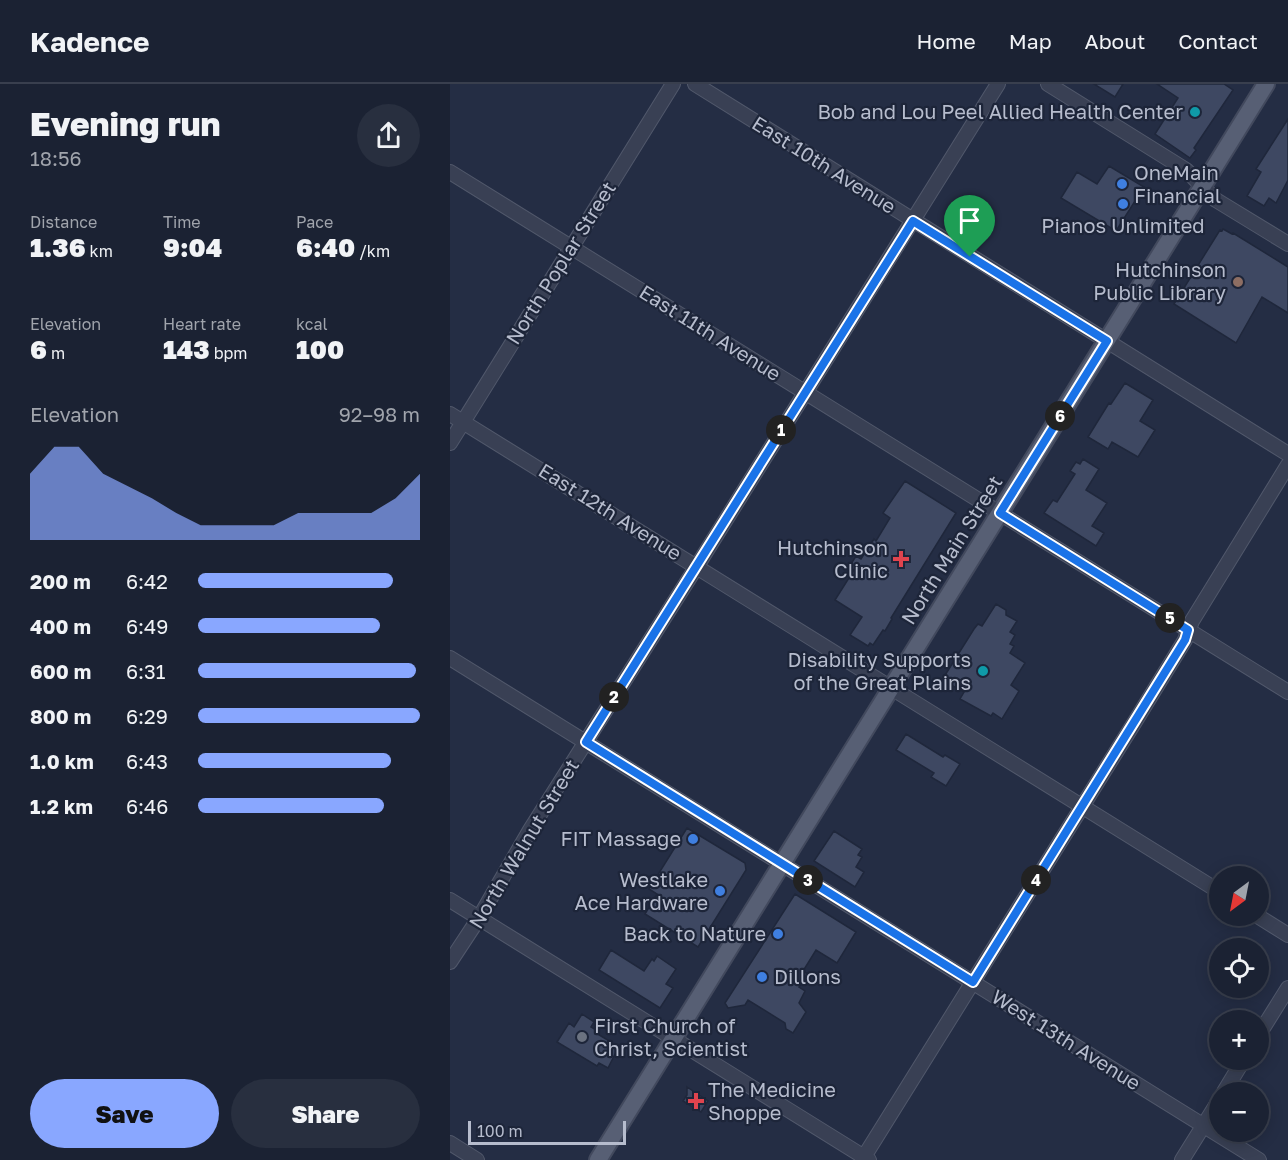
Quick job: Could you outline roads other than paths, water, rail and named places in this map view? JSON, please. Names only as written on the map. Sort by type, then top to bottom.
[{"type":"main road","name":"North Main Street","points":[[598,1160],[1266,84]]},
{"type":"street","name":"North Poplar Street","points":[[450,443],[673,84]]},
{"type":"street","name":"East 10th Avenue","points":[[695,84],[1288,454]]},
{"type":"street","name":"North Walnut Street","points":[[450,962],[479,918],[530,830],[998,84]]},
{"type":"street","points":[[1048,84],[1186,170],[1216,200],[1288,244]]},
{"type":"street","name":"East 11th Avenue","points":[[450,172],[1288,692]]},
{"type":"street","name":"East 12th Avenue","points":[[450,414],[1209,885]]},
{"type":"street","points":[[450,900],[865,1159],[1179,650],[1188,630],[1288,465]]},
{"type":"street","name":"West 13th Avenue","points":[[450,658],[1259,1160]]},
{"type":"street","points":[[1269,923],[1288,935]]},
{"type":"street","points":[[1269,1018],[1288,988]]},
{"type":"street","points":[[1182,1160],[1209,1116]]},
{"type":"street","points":[[450,1143],[477,1160]]},
{"type":"place","name":"Bob and Lou Peel Allied Health Center","points":[[1195,112]]},
{"type":"place","name":"OneMain Financial","points":[[1122,184]]},
{"type":"place","name":"Pianos Unlimited","points":[[1123,204]]},
{"type":"place","name":"Hutchinson Public Library","points":[[1238,282]]},
{"type":"place","name":"Hutchinson Clinic","points":[[901,559]]},
{"type":"place","name":"Disability Supports of the Great Plains","points":[[983,671]]},
{"type":"place","name":"FIT Massage","points":[[693,839]]},
{"type":"place","name":"Westlake Ace Hardware","points":[[720,891]]},
{"type":"place","name":"Back to Nature","points":[[778,934]]},
{"type":"place","name":"Dillons","points":[[762,977]]},
{"type":"place","name":"First Church of Christ, Scientist","points":[[582,1037]]},
{"type":"place","name":"The Medicine Shoppe","points":[[696,1101]]}]
